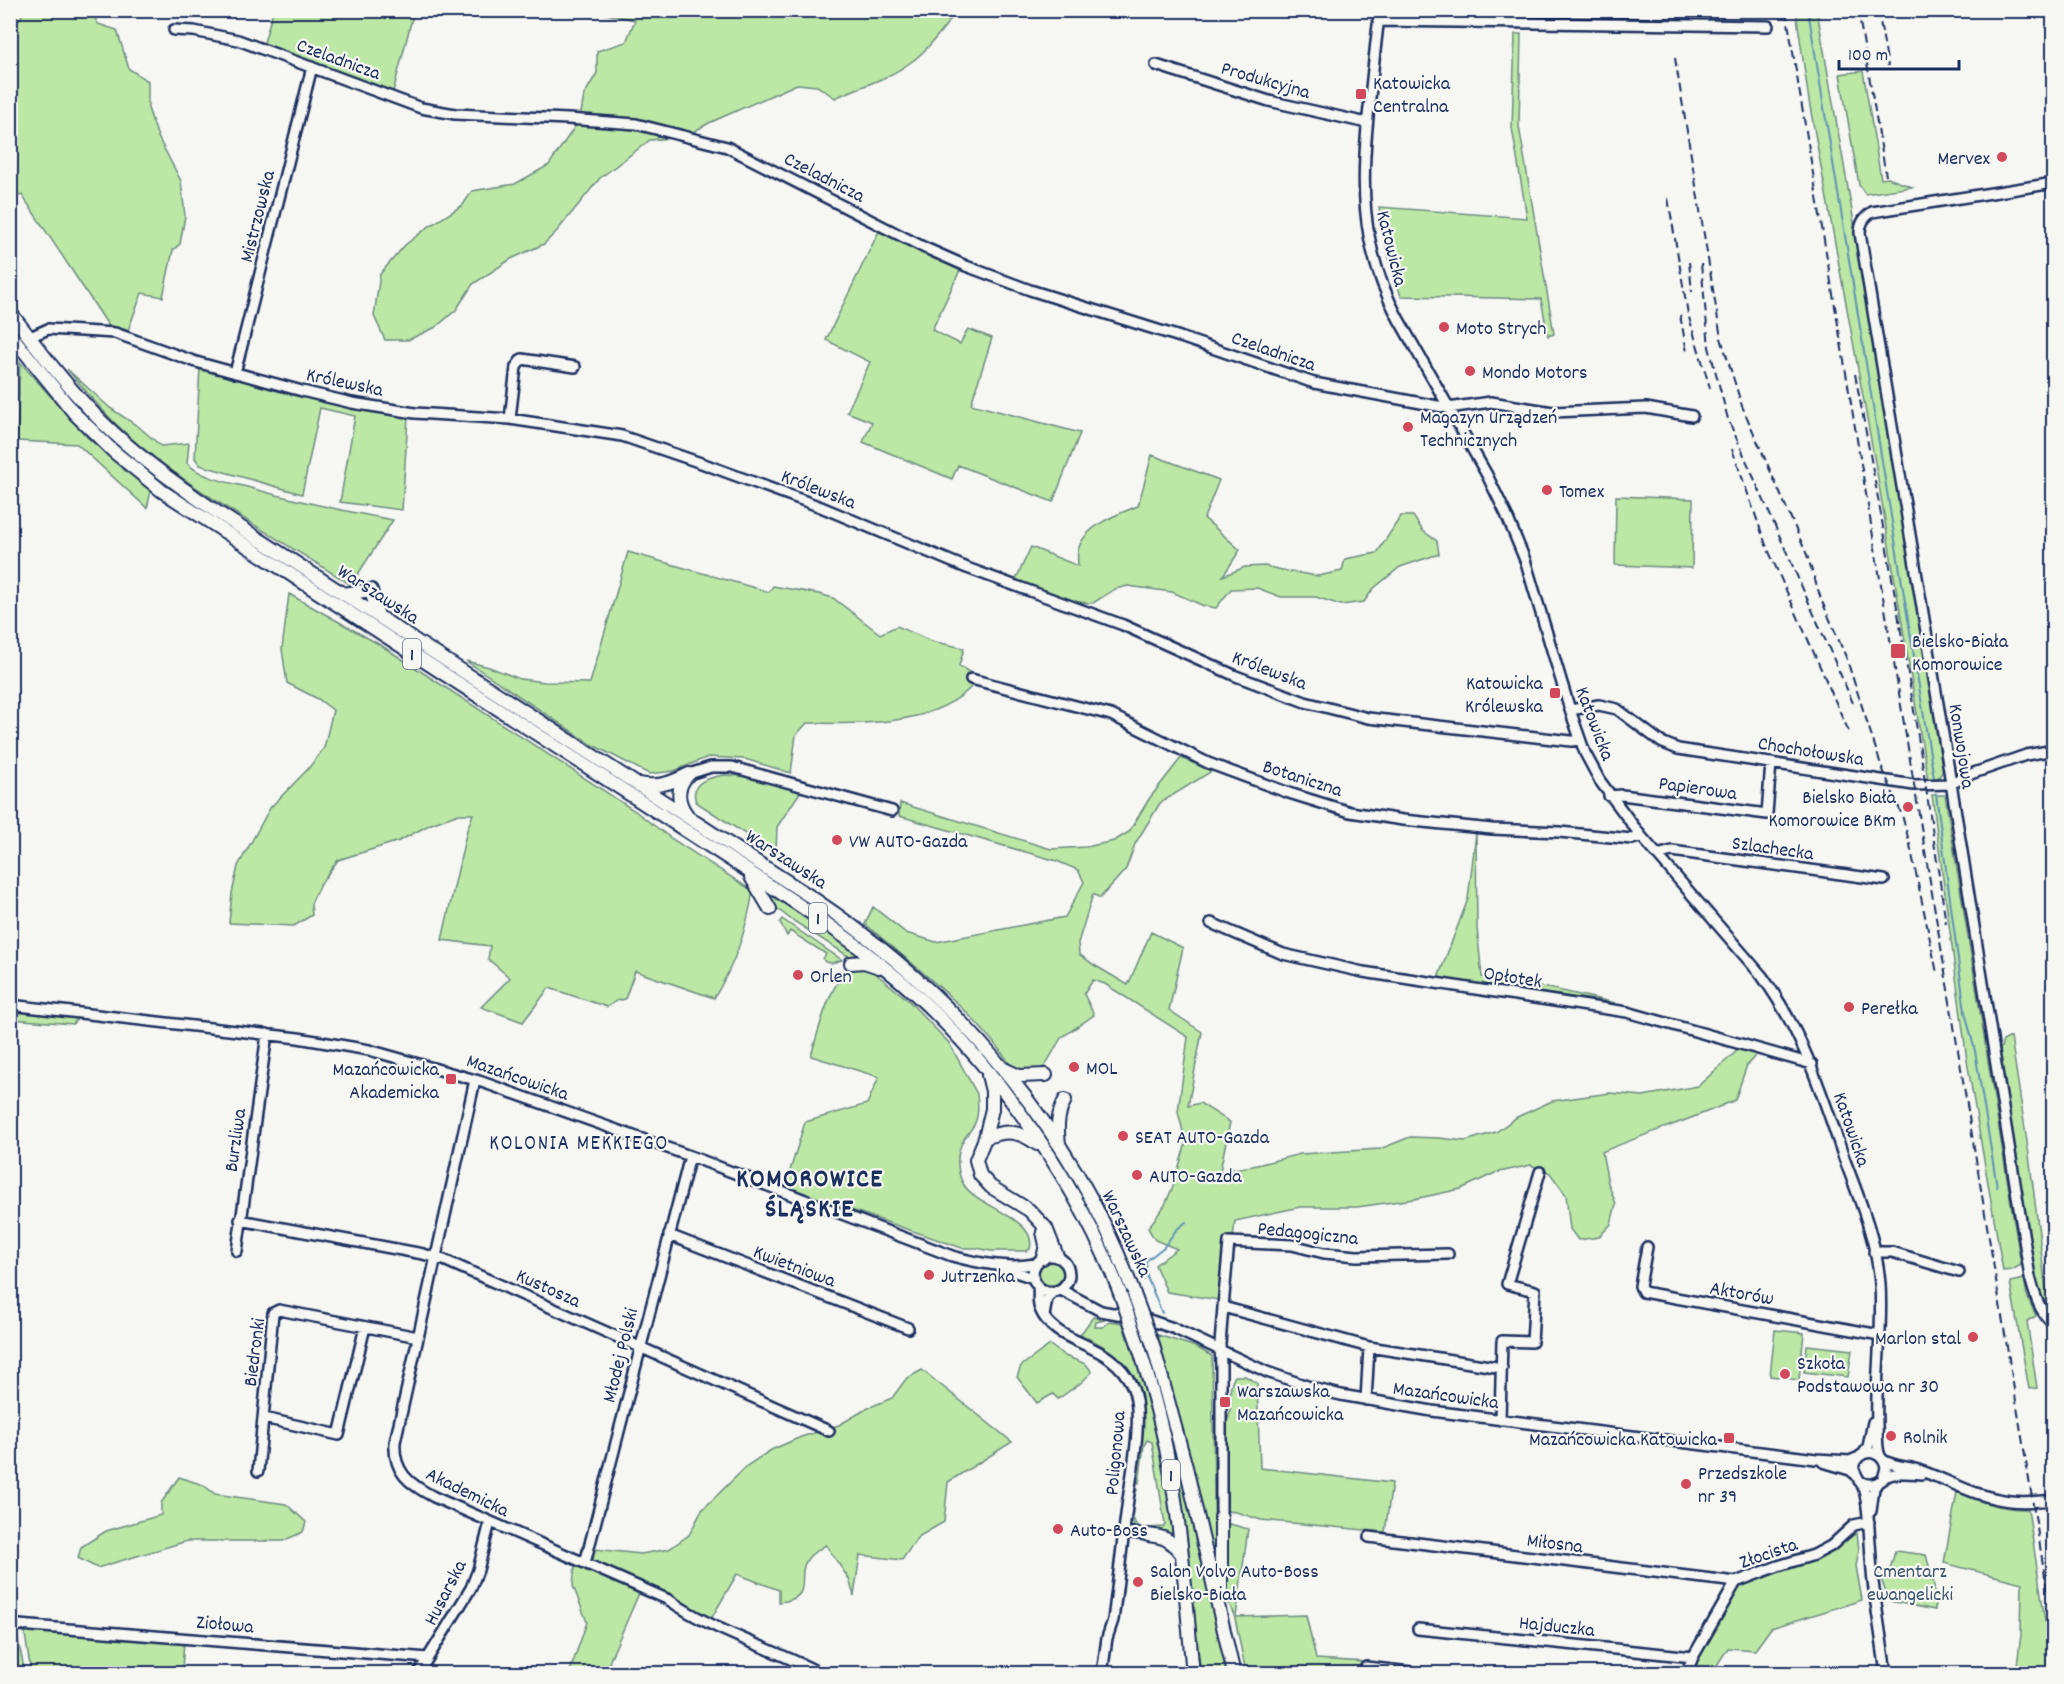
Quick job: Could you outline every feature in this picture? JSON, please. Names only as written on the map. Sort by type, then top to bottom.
[{"type":"main road","name":"Warszawska","points":[[10,312],[63,379],[101,422],[152,466],[343,594],[814,899],[875,942],[944,1003],[980,1042],[1031,1106],[1084,1186],[1110,1235],[1134,1294],[1153,1345],[1174,1416],[1234,1674]]},
{"type":"main road","name":"Warszawska","points":[[11,335],[75,414],[113,451],[162,491],[831,927],[886,968],[940,1019],[987,1071],[1045,1150],[1087,1220],[1120,1293],[1138,1344],[1155,1398],[1168,1460],[1193,1674]]},
{"type":"main road","points":[[343,594],[371,590],[378,616]]},
{"type":"main road","points":[[636,783],[649,786],[662,785],[689,774]]},
{"type":"main road","points":[[689,774],[681,785],[679,797],[683,810],[693,820]]},
{"type":"main road","points":[[748,871],[770,909]]},
{"type":"main road","points":[[851,963],[864,962],[886,968]]},
{"type":"main road","points":[[1000,1068],[1019,1076],[1046,1075]]},
{"type":"main road","points":[[987,1071],[992,1091],[992,1109],[976,1160],[980,1175],[992,1187],[1029,1210],[1049,1233],[1057,1256]]},
{"type":"main road","points":[[1059,1146],[1057,1124],[1060,1109],[1065,1100]]},
{"type":"main road","points":[[985,1137],[1005,1131],[1014,1131],[1027,1136],[1045,1150]]},
{"type":"main road","points":[[1040,1222],[1046,1241],[1040,1260]]},
{"type":"main road","points":[[1221,1517],[1221,1615]]},
{"type":"main road","points":[[1149,1534],[1165,1537],[1180,1553]]},
{"type":"street","name":"Katowicka","points":[[1380,10],[1364,155],[1364,196],[1368,234],[1376,270],[1386,295],[1487,475],[1525,560],[1580,740],[1600,781],[1641,836],[1762,976],[1789,1016],[1812,1064],[1859,1199],[1874,1252],[1879,1281],[1880,1335],[1876,1408],[1877,1449],[1882,1458]]},
{"type":"street","points":[[1378,21],[1768,26]]},
{"type":"street","name":"Czeladnicza","points":[[174,30],[220,35],[421,108],[444,112],[636,124],[727,147],[923,247],[1002,280],[1314,383],[1448,408],[1491,402],[1553,412],[1646,408],[1692,416]]},
{"type":"street","name":"Produkcyjna","points":[[1156,65],[1269,101],[1367,123]]},
{"type":"street","name":"Mistrzowska","points":[[235,373],[312,67]]},
{"type":"street","name":"Konwojowa","points":[[2054,183],[1881,209],[1865,217],[1860,225],[2030,1277],[2036,1300],[2045,1317],[2054,1325]]},
{"type":"street","name":"Królewska","points":[[30,337],[48,329],[115,333],[196,362],[302,392],[415,413],[510,419],[622,436],[821,507],[967,568],[1123,625],[1236,676],[1305,702],[1368,717],[1571,741],[1580,740]]},
{"type":"street","points":[[510,419],[516,367],[522,359],[575,367]]},
{"type":"street","name":"Botaniczna","points":[[971,678],[1111,715],[1208,763],[1289,793],[1350,812],[1492,829],[1632,839],[1641,836]]},
{"type":"street","name":"Chochołowska","points":[[1570,710],[1599,705],[1617,709],[1661,742],[1678,748],[1914,785],[1951,784],[1965,776],[2026,754],[2054,750]]},
{"type":"street","name":"Papierowa","points":[[1609,796],[1622,795],[1767,814],[1771,763]]},
{"type":"street","points":[[689,774],[711,767],[732,767],[892,811]]},
{"type":"street","name":"Szlachecka","points":[[1657,855],[1672,851],[1884,880]]},
{"type":"street","name":"Opłotek","points":[[1211,923],[1283,954],[1363,972],[1627,1012],[1812,1064]]},
{"type":"street","name":"Mazańcowicka","points":[[10,1005],[267,1034],[369,1050],[475,1080],[690,1156],[938,1252],[994,1265],[1033,1278]]},
{"type":"street","name":"Burzliwa","points":[[237,1251],[267,1034]]},
{"type":"street","name":"Akademicka","points":[[475,1080],[395,1443],[396,1464],[411,1483],[422,1491],[669,1600],[690,1614],[797,1660],[822,1674]]},
{"type":"street","name":"Młodej Polski","points":[[585,1563],[690,1156]]},
{"type":"street","points":[[1500,1420],[1502,1341],[1532,1342],[1535,1291],[1508,1284],[1540,1172]]},
{"type":"street","name":"Kustosza","points":[[240,1220],[435,1258],[503,1285],[829,1431]]},
{"type":"street","name":"Kwietniowa","points":[[669,1235],[908,1328]]},
{"type":"street","name":"Pedagogiczna","points":[[1221,1517],[1220,1350],[1229,1242],[1292,1245],[1324,1253],[1357,1256],[1448,1254]]},
{"type":"street","name":"Aktorów","points":[[1647,1247],[1640,1286],[1644,1292],[1880,1335]]},
{"type":"street","points":[[1874,1252],[1892,1252],[1959,1272]]},
{"type":"street","points":[[1047,1256],[1057,1256],[1067,1263],[1069,1280],[1047,1299],[1044,1316],[1039,1307],[1038,1287],[1033,1278],[1034,1267],[1047,1256]]},
{"type":"street","name":"Mazańcowicka","points":[[994,1265],[1025,1265],[1040,1260]]},
{"type":"street","name":"Mazańcowicka","points":[[1069,1280],[1088,1303]]},
{"type":"street","points":[[1038,1287],[1045,1291],[1057,1291]]},
{"type":"street","name":"Mazańcowicka","points":[[1057,1291],[1108,1313],[1146,1319],[1173,1328],[1259,1369],[1291,1381],[1365,1400],[1500,1420],[1816,1459],[1850,1461],[1861,1456]]},
{"type":"street","points":[[1223,1307],[1369,1347],[1502,1368]]},
{"type":"street","name":"Biedronki","points":[[258,1471],[273,1312],[279,1310],[418,1336]]},
{"type":"street","name":"Poligonowa","points":[[1044,1316],[1060,1332],[1108,1356],[1126,1375],[1137,1403],[1136,1436],[1113,1620],[1107,1638],[1102,1674]]},
{"type":"street","points":[[264,1418],[339,1435],[365,1327]]},
{"type":"street","points":[[1365,1400],[1369,1347]]},
{"type":"street","name":"Katowicka","points":[[1861,1456],[1868,1447],[1876,1408]]},
{"type":"street","points":[[1886,1674],[1873,1582],[1864,1489],[1857,1478],[1854,1466],[1861,1456],[1872,1453],[1889,1464],[1910,1467],[1978,1494],[1999,1499],[2025,1502],[2054,1500]]},
{"type":"street","points":[[1857,1478],[1867,1485],[1880,1481],[1886,1468],[1882,1458]]},
{"type":"street","name":"Mazańcowicka","points":[[1816,1459],[1850,1470],[1857,1478]]},
{"type":"street","points":[[1869,1522],[1874,1488],[1880,1481],[1890,1474],[1898,1473],[1930,1475]]},
{"type":"street","name":"Husarska","points":[[418,1674],[471,1588],[490,1522]]},
{"type":"street","name":"Złocista","points":[[1686,1674],[1693,1657],[1736,1582],[1814,1555],[1831,1546],[1854,1525],[1869,1522]]},
{"type":"street","points":[[1124,1532],[1149,1534]]},
{"type":"street","name":"Miłosna","points":[[1369,1537],[1736,1582]]},
{"type":"street","name":"Ziołowa","points":[[19,1624],[428,1659]]},
{"type":"street","name":"Hajduczka","points":[[1418,1629],[1693,1657]]},
{"type":"street","points":[[1366,1667],[1428,1674]]},
{"type":"green space","points":[[24,11],[91,11],[98,24],[117,30],[129,69],[148,81],[148,108],[158,137],[181,181],[185,216],[180,244],[173,250],[163,297],[142,293],[128,330],[108,325],[22,195],[11,198],[11,35]]},
{"type":"green space","points":[[273,11],[414,11],[393,92],[263,46]]},
{"type":"green space","points":[[592,11],[958,11],[918,57],[875,82],[835,98],[817,86],[797,84],[709,123],[684,137],[650,140],[600,178],[544,244],[511,259],[473,284],[456,310],[436,327],[408,340],[385,340],[374,316],[380,274],[405,245],[463,205],[472,191],[515,184],[549,165],[580,119],[584,95],[597,73],[597,51],[626,42],[635,20]]},
{"type":"green space","points":[[1796,11],[1817,11],[1944,767],[1939,777],[1931,780],[1928,780],[1877,473],[1809,101]]},
{"type":"green space","points":[[1515,34],[1521,34],[1519,126],[1554,334],[1548,336],[1541,299],[1401,296],[1387,252],[1379,207],[1527,218],[1512,128]]},
{"type":"green space","points":[[1863,71],[1881,179],[1888,178],[1912,187],[1865,194],[1859,185],[1840,74]]},
{"type":"green space","points":[[879,231],[960,270],[932,330],[960,344],[968,329],[992,338],[971,404],[1080,433],[1053,502],[958,465],[952,479],[863,442],[872,422],[847,412],[870,362],[826,340]]},
{"type":"green space","points":[[20,362],[88,438],[151,491],[147,508],[77,444],[17,441]]},
{"type":"green space","points":[[200,367],[302,397],[408,417],[402,510],[340,502],[355,416],[320,408],[302,494],[200,465],[195,458]]},
{"type":"green space","points":[[67,369],[110,408],[139,427],[161,446],[189,443],[187,463],[207,476],[301,501],[393,520],[351,585],[190,484],[140,446],[120,428]]},
{"type":"green space","points":[[1152,455],[1219,480],[1204,518],[1240,550],[1223,576],[1245,567],[1265,566],[1318,576],[1342,571],[1345,559],[1377,553],[1401,516],[1413,516],[1423,531],[1437,541],[1439,554],[1400,567],[1373,589],[1364,602],[1341,605],[1316,597],[1281,597],[1257,588],[1231,589],[1216,608],[1204,606],[1172,592],[1128,586],[1115,589],[1093,603],[1074,602],[1015,581],[1031,547],[1078,566],[1078,551],[1081,542],[1094,528],[1138,506]]},
{"type":"green space","points":[[1616,496],[1693,499],[1692,568],[1615,565]]},
{"type":"green space","points":[[628,552],[769,592],[773,586],[833,598],[880,634],[897,626],[931,641],[964,648],[959,666],[971,673],[974,684],[958,698],[918,716],[873,722],[807,723],[796,735],[791,773],[745,759],[708,757],[674,771],[649,774],[591,744],[466,661],[520,679],[590,683]]},
{"type":"green space","points":[[289,594],[382,646],[753,891],[739,946],[714,998],[635,971],[625,999],[616,1001],[607,1007],[549,988],[523,1022],[481,1007],[510,978],[488,959],[490,946],[442,940],[467,830],[473,814],[459,814],[431,824],[399,841],[338,860],[319,886],[311,904],[312,915],[294,926],[229,923],[238,866],[270,808],[308,769],[324,748],[333,710],[318,699],[287,683],[282,649]]},
{"type":"green space","points":[[1181,758],[1212,771],[1160,803],[1135,844],[1126,869],[1100,898],[1093,894],[1078,943],[1079,954],[1128,985],[1151,932],[1183,948],[1169,1010],[1202,1032],[1188,1106],[1200,1103],[1230,1122],[1220,1171],[1253,1166],[1300,1154],[1380,1149],[1410,1137],[1465,1141],[1496,1132],[1517,1117],[1552,1101],[1610,1093],[1643,1096],[1698,1086],[1739,1049],[1757,1054],[1747,1065],[1735,1100],[1602,1152],[1608,1183],[1616,1204],[1611,1224],[1599,1237],[1578,1240],[1570,1229],[1566,1195],[1550,1173],[1531,1165],[1495,1173],[1461,1189],[1414,1199],[1357,1207],[1300,1207],[1235,1221],[1233,1238],[1224,1238],[1219,1300],[1167,1292],[1155,1265],[1177,1249],[1155,1240],[1148,1228],[1165,1205],[1186,1143],[1178,1112],[1188,1037],[1105,984],[1093,980],[1084,994],[1094,1015],[1061,1038],[1045,1066],[1035,1073],[1014,1070],[999,1049],[964,1010],[865,924],[873,907],[906,933],[936,942],[1065,917],[1084,882],[1078,870],[1057,861],[899,816],[900,803],[1051,849],[1086,847],[1114,841],[1129,832],[1149,799]]},
{"type":"green space","points":[[724,775],[744,776],[801,791],[777,827],[776,854],[696,802],[695,790],[701,782]]},
{"type":"green space","points":[[1932,795],[1945,795],[2021,1265],[2012,1270],[2003,1271],[1967,1061]]},
{"type":"green space","points":[[1476,833],[1477,928],[1482,977],[1616,1003],[1438,978],[1468,899]]},
{"type":"green space","points":[[765,888],[867,959],[848,956],[789,918],[775,907]]},
{"type":"green space","points":[[782,919],[842,960],[832,963],[825,962],[823,959],[826,954],[790,931],[787,936],[780,922]]},
{"type":"green space","points":[[865,965],[907,999],[949,1043],[977,1094],[976,1121],[962,1142],[958,1155],[962,1181],[971,1193],[1025,1229],[1030,1238],[1030,1249],[991,1251],[962,1248],[785,1187],[805,1122],[867,1104],[879,1077],[811,1056],[821,1022],[837,983],[851,968]]},
{"type":"green space","points":[[11,1011],[78,1018],[73,1024],[11,1019]]},
{"type":"green space","points":[[2011,1037],[2046,1289],[2053,1300],[2053,1319],[2042,1302],[2034,1273],[1999,1053],[2003,1041]]},
{"type":"green space","points":[[1051,1261],[1056,1262],[1062,1268],[1062,1278],[1056,1284],[1051,1285],[1046,1284],[1040,1278],[1039,1273],[1040,1268],[1046,1262]]},
{"type":"green space","points":[[2024,1279],[2027,1296],[2036,1316],[2027,1321],[2037,1388],[2029,1389],[2010,1282]]},
{"type":"green space","points":[[1093,1317],[1105,1320],[1096,1322],[1095,1327],[1103,1327],[1110,1321],[1123,1323],[1127,1338],[1131,1342],[1159,1438],[1168,1488],[1173,1537],[1141,1531],[1133,1523],[1132,1511],[1138,1526],[1145,1528],[1165,1525],[1152,1442],[1147,1440],[1144,1445],[1139,1483],[1135,1480],[1141,1413],[1132,1376],[1121,1360],[1104,1347],[1080,1335]]},
{"type":"green space","points":[[1775,1330],[1804,1333],[1799,1380],[1770,1376]]},
{"type":"green space","points":[[1158,1335],[1196,1347],[1212,1356],[1215,1564]]},
{"type":"green space","points":[[1143,1342],[1147,1343],[1171,1426],[1229,1673],[1201,1673],[1178,1491]]},
{"type":"green space","points":[[1050,1345],[1065,1356],[1086,1364],[1092,1372],[1058,1399],[1053,1394],[1037,1403],[1017,1377],[1021,1366]]},
{"type":"green space","points":[[1807,1345],[1852,1350],[1848,1377],[1804,1372]]},
{"type":"green space","points":[[922,1370],[1012,1442],[948,1482],[944,1522],[918,1537],[902,1560],[860,1555],[854,1596],[849,1579],[826,1545],[805,1563],[801,1591],[798,1596],[779,1602],[779,1590],[737,1574],[711,1619],[672,1596],[593,1560],[595,1549],[641,1554],[669,1549],[689,1535],[702,1510],[748,1465],[771,1450],[801,1437],[839,1425],[868,1408],[892,1398],[906,1379]]},
{"type":"green space","points":[[1235,1376],[1245,1376],[1257,1383],[1260,1468],[1392,1483],[1385,1532],[1261,1520],[1227,1511],[1225,1424],[1230,1413],[1231,1387]]},
{"type":"green space","points":[[179,1477],[203,1485],[215,1494],[286,1504],[306,1522],[303,1532],[283,1541],[187,1541],[97,1568],[78,1558],[81,1547],[106,1531],[161,1515],[161,1503]]},
{"type":"green space","points":[[1137,1490],[1132,1511],[1133,1491]]},
{"type":"green space","points":[[1957,1492],[1991,1505],[2028,1509],[2053,1673],[2017,1665],[2021,1635],[2022,1583],[1944,1563]]},
{"type":"green space","points":[[1226,1523],[1248,1529],[1236,1617],[1306,1615],[1316,1659],[1366,1662],[1366,1673],[1246,1673],[1235,1618],[1228,1601]]},
{"type":"green space","points":[[1857,1533],[1859,1550],[1856,1566],[1862,1600],[1771,1628],[1755,1650],[1728,1648],[1712,1673],[1693,1674],[1698,1658],[1737,1589],[1766,1575],[1817,1559]]},
{"type":"green space","name":"Cmentarz ewangelicki","points":[[1895,1551],[1926,1555],[1934,1584],[1935,1610],[1890,1601],[1880,1577],[1889,1573]]},
{"type":"green space","points":[[575,1564],[640,1591],[610,1660],[607,1673],[569,1674],[587,1622],[573,1586]]},
{"type":"green space","points":[[10,1607],[12,1610],[25,1673],[11,1673]]},
{"type":"green space","points":[[24,1628],[184,1642],[182,1669],[189,1673],[31,1673]]},
{"type":"waterway","points":[[1808,10],[1934,778]]},
{"type":"waterway","points":[[1936,794],[1965,1012],[1975,1051],[1997,1187]]},
{"type":"waterway","points":[[1162,1313],[1147,1277],[1146,1261],[1164,1247],[1176,1230],[1186,1222]]},
{"type":"waterway","points":[[2045,1654],[2054,1651]]},
{"type":"railway","points":[[1786,10],[2054,1631]]},
{"type":"railway","points":[[1858,10],[1886,176]]},
{"type":"railway","points":[[1878,10],[1888,66]]},
{"type":"railway","points":[[1675,58],[1721,338],[1742,406],[1807,555],[1821,599],[1846,657],[1881,765],[1902,815],[1937,973]]},
{"type":"railway","points":[[1668,198],[1688,314],[1710,388]]},
{"type":"railway","points":[[1689,262],[1692,292]]},
{"type":"railway","points":[[1701,264],[1709,347],[1728,419],[1853,703]]},
{"type":"railway","points":[[1680,315],[1687,352]]},
{"type":"railway","points":[[1855,374],[1904,649],[1946,924]]},
{"type":"railway","points":[[1732,449],[1766,545],[1849,732]]},
{"type":"place","name":"Katowicka Centralna","points":[[1361,94]]},
{"type":"place","name":"Mervex","points":[[2002,157]]},
{"type":"place","name":"Moto Strych","points":[[1444,327]]},
{"type":"place","name":"Mondo Motors","points":[[1470,371]]},
{"type":"place","name":"Magazyn Urządzeń Technicznych","points":[[1408,427]]},
{"type":"place","name":"Tomex","points":[[1547,490]]},
{"type":"place","name":"Bielsko-Biała Komorowice","points":[[1898,651]]},
{"type":"place","name":"Katowicka Królewska","points":[[1555,693]]},
{"type":"place","name":"Bielsko Biała Komorowice BKm","points":[[1908,807]]},
{"type":"place","name":"VW AUTO-Gazda","points":[[837,840]]},
{"type":"place","name":"Orlen","points":[[798,975]]},
{"type":"place","name":"Perełka","points":[[1849,1007]]},
{"type":"place","name":"MOL","points":[[1074,1067]]},
{"type":"place","name":"Mazańcowicka Akademicka","points":[[451,1079]]},
{"type":"place","name":"SEAT AUTO-Gazda","points":[[1123,1136]]},
{"type":"place","name":"AUTO-Gazda","points":[[1137,1175]]},
{"type":"place","name":"Jutrzenka","points":[[929,1275]]},
{"type":"place","name":"Marlon stal","points":[[1973,1337]]},
{"type":"place","name":"Szkoła Podstawowa nr 30","points":[[1785,1374]]},
{"type":"place","name":"Warszawska Mazańcowicka","points":[[1225,1402]]},
{"type":"place","name":"Rolnik","points":[[1891,1436]]},
{"type":"place","name":"Mazańcowicka Katowicka","points":[[1729,1438]]},
{"type":"place","name":"Przedszkole nr 39","points":[[1686,1484]]},
{"type":"place","name":"Auto-Boss","points":[[1058,1529]]},
{"type":"place","name":"Salon Volvo Auto-Boss Bielsko-Biała","points":[[1138,1582]]},
{"type":"district","name":"KOLONIA MEKKIEGO","points":[[579,1142]]},
{"type":"district","name":"KOMOROWICE ŚLĄSKIE","points":[[810,1192]]}]
